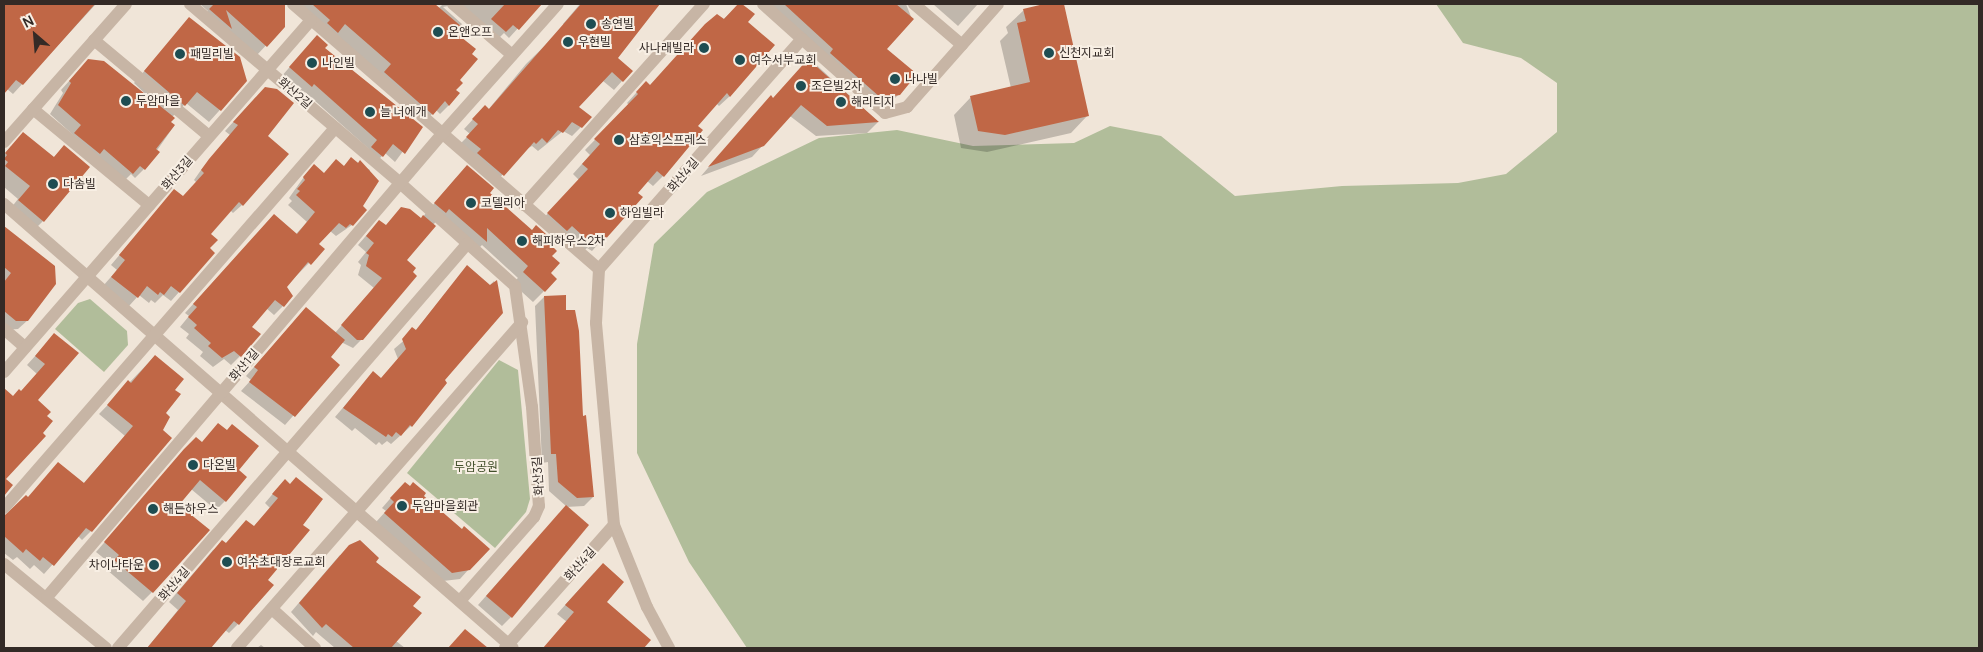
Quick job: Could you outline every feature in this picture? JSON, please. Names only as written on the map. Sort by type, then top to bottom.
[{"type":"street","points":[[4,142],[126,4]]},
{"type":"street","name":"화산2길","points":[[190,4],[400,183]]},
{"type":"street","points":[[293,4],[599,269],[596,323],[614,525],[647,607],[669,648]]},
{"type":"street","points":[[454,4],[512,55]]},
{"type":"street","name":"화산1길","points":[[47,597],[442,134],[558,4]]},
{"type":"street","points":[[524,205],[704,4]]},
{"type":"street","points":[[762,4],[884,113],[907,107],[998,4]]},
{"type":"street","points":[[914,4],[962,45]]},
{"type":"street","name":"화산3길","points":[[86,276],[311,20]]},
{"type":"street","points":[[94,40],[209,136]]},
{"type":"street","name":"화산4길","points":[[599,269],[802,40]]},
{"type":"street","points":[[33,109],[149,204]]},
{"type":"street","points":[[4,508],[153,334],[335,128]]},
{"type":"street","name":"화산3길","points":[[400,183],[515,286],[522,322],[539,506],[534,518],[460,601]]},
{"type":"street","points":[[4,204],[460,601],[509,647]]},
{"type":"street","points":[[288,451],[468,243]]},
{"type":"street","points":[[4,372],[86,276]]},
{"type":"street","points":[[237,648],[522,322]]},
{"type":"street","points":[[4,330],[25,347]]},
{"type":"street","name":"화산4길","points":[[118,648],[288,451]]},
{"type":"street","name":"화산4길","points":[[509,647],[614,525]]},
{"type":"street","points":[[4,564],[47,597],[106,648]]},
{"type":"street","points":[[272,609],[315,648]]},
{"type":"green space","points":[[1436,4],[1979,4],[1979,648],[747,648],[689,562],[637,453],[637,344],[654,244],[707,192],[819,138],[897,130],[973,146],[1074,143],[1110,126],[1161,136],[1235,196],[1342,186],[1458,183],[1506,174],[1557,132],[1557,83],[1521,58],[1463,43]]},
{"type":"green space","points":[[90,299],[127,331],[128,345],[104,372],[55,329],[78,303]]},
{"type":"green space","name":"두암공원","points":[[499,360],[518,370],[530,499],[526,512],[495,548],[407,473]]},
{"type":"building","points":[[4,4],[95,4],[23,85],[16,80],[4,94]]},
{"type":"building","points":[[214,4],[285,4],[285,27],[267,47],[226,10],[232,29],[209,9]]},
{"type":"building","points":[[312,4],[435,4],[462,27],[456,33],[476,49],[472,54],[478,59],[460,80],[463,83],[456,90],[460,93],[449,106],[445,101],[433,115],[384,72],[391,64],[345,24],[338,33],[327,23],[330,20]]},
{"type":"building","points":[[505,4],[542,4],[519,30],[513,25],[506,32],[491,19]]},
{"type":"building","points":[[581,4],[660,4],[618,58],[633,71],[623,82],[612,72],[579,107],[592,117],[582,128],[572,122],[563,133],[558,130],[547,143],[542,138],[536,144],[534,142],[504,176],[477,153],[481,149],[466,137],[478,124],[472,119],[485,105],[489,109]]},
{"type":"building","points":[[738,4],[742,4],[755,14],[748,22],[775,45],[730,97],[727,93],[698,126],[703,130],[664,177],[657,171],[638,193],[643,197],[603,242],[598,238],[592,244],[572,226],[567,231],[547,213],[588,169],[582,164],[600,144],[594,139],[638,94],[636,92],[646,81],[650,85],[705,24],[717,14],[724,19]]},
{"type":"building","points":[[784,4],[896,4],[914,19],[887,49],[917,74],[900,95],[881,98],[830,53],[833,49]]},
{"type":"building","name":"신천지교회","points":[[1044,4],[1064,4],[1089,116],[1005,135],[978,131],[970,96],[1030,82],[1017,23],[1026,21],[1023,9]]},
{"type":"building","points":[[189,17],[240,57],[247,81],[221,111],[197,92],[185,106],[144,71]]},
{"type":"building","points":[[317,35],[328,45],[325,48],[423,127],[405,154],[393,144],[383,157],[371,147],[377,140],[314,84],[312,87],[289,67]]},
{"type":"building","points":[[88,59],[104,61],[175,118],[171,122],[175,125],[156,149],[160,152],[145,170],[140,166],[133,174],[104,149],[100,154],[74,133],[81,125],[58,105],[71,83],[69,81]]},
{"type":"building","points":[[808,59],[879,122],[827,126],[801,105],[764,146],[708,167],[771,95],[773,98]]},
{"type":"building","points":[[265,87],[277,89],[294,103],[268,136],[289,154],[243,206],[239,202],[211,234],[218,240],[210,248],[215,253],[180,293],[171,286],[164,295],[160,292],[158,295],[147,286],[138,298],[111,277],[125,260],[119,255],[174,189],[183,196],[204,173],[201,170],[238,125],[233,122]]},
{"type":"building","name":"다솜빌","points":[[23,132],[54,157],[64,145],[90,167],[44,222],[18,200],[30,186],[5,166],[8,162],[4,159],[7,155],[5,153]]},
{"type":"building","points":[[351,157],[358,163],[360,160],[379,181],[363,206],[367,210],[353,226],[350,224],[346,228],[339,223],[319,244],[325,249],[311,265],[308,262],[287,287],[293,296],[284,307],[275,300],[252,327],[261,334],[241,357],[234,351],[222,358],[208,346],[211,343],[194,328],[197,325],[188,317],[197,307],[193,304],[274,214],[297,234],[315,212],[296,195],[300,191],[297,189],[305,180],[303,177],[314,164],[324,173],[336,159],[344,166]]},
{"type":"building","points":[[467,165],[494,188],[490,193],[532,230],[536,225],[556,243],[553,247],[557,251],[552,256],[560,263],[551,273],[557,279],[545,292],[523,272],[528,266],[487,228],[487,242],[449,209],[446,213],[434,203]]},
{"type":"building","points":[[401,207],[410,209],[421,218],[423,215],[436,226],[407,260],[416,268],[413,272],[417,276],[363,340],[357,340],[341,325],[382,278],[366,266],[369,255],[366,253],[374,243],[366,236],[379,220],[386,225]]},
{"type":"building","points":[[4,226],[55,266],[56,284],[28,321],[16,321],[4,311],[4,282],[11,273],[4,267]]},
{"type":"building","points":[[467,265],[490,285],[497,280],[503,313],[445,380],[447,383],[412,427],[410,425],[401,436],[396,432],[392,437],[388,434],[386,437],[343,408],[373,371],[381,378],[406,349],[402,339],[412,327],[416,330]]},
{"type":"building","points":[[566,295],[566,310],[575,310],[579,331],[583,416],[586,415],[594,497],[577,498],[558,482],[556,454],[551,454],[544,296]]},
{"type":"building","points":[[306,307],[345,340],[331,357],[340,365],[295,417],[249,382],[258,370],[254,367]]},
{"type":"building","points":[[54,333],[79,353],[38,400],[51,412],[47,416],[53,421],[43,433],[46,436],[6,479],[13,485],[4,496],[4,388],[13,396],[19,389],[21,391],[45,364],[35,356]]},
{"type":"building","points":[[155,355],[184,379],[175,390],[181,394],[166,413],[170,417],[163,430],[172,438],[92,532],[86,528],[54,566],[43,557],[40,561],[26,549],[23,553],[4,536],[4,516],[26,495],[28,497],[58,462],[84,483],[133,426],[107,405],[128,380],[131,383]]},
{"type":"building","points":[[218,423],[227,430],[232,424],[259,446],[239,470],[247,477],[226,502],[200,480],[179,505],[210,530],[153,593],[114,560],[119,555],[104,542],[184,449],[196,437],[202,442]]},
{"type":"building","points":[[296,477],[323,499],[303,525],[310,530],[268,580],[274,585],[239,625],[234,621],[211,648],[147,648],[186,601],[177,593],[222,540],[226,543],[246,520],[254,526],[278,498],[272,494],[285,479],[290,484]]},
{"type":"building","points":[[405,482],[410,486],[413,482],[426,493],[424,496],[462,529],[464,526],[490,549],[470,570],[452,573],[384,513],[394,502],[390,498]]},
{"type":"building","points":[[566,505],[589,525],[512,618],[486,596]]},
{"type":"building","points":[[360,540],[379,558],[376,562],[421,597],[413,606],[422,613],[391,648],[354,648],[326,624],[322,628],[299,603],[349,545]]},
{"type":"building","points":[[603,563],[624,582],[607,602],[651,640],[644,648],[543,648],[574,612],[565,605]]},
{"type":"building","points":[[465,629],[488,648],[448,648]]},
{"type":"place","name":"송연빌","points":[[591,24]]},
{"type":"place","name":"온앤오프","points":[[438,32]]},
{"type":"place","name":"우현빌","points":[[568,42]]},
{"type":"place","name":"사나래빌라","points":[[704,48]]},
{"type":"place","name":"신천지교회","points":[[1049,53]]},
{"type":"place","name":"패밀리빌","points":[[180,54]]},
{"type":"place","name":"여수서부교회","points":[[740,60]]},
{"type":"place","name":"나인빌","points":[[312,63]]},
{"type":"place","name":"나나빌","points":[[895,79]]},
{"type":"place","name":"조은빌2차","points":[[801,86]]},
{"type":"place","name":"두암마을","points":[[126,101]]},
{"type":"place","name":"해리티지","points":[[841,102]]},
{"type":"place","name":"늘 너에개","points":[[370,112]]},
{"type":"place","name":"삼호익스프레스","points":[[619,140]]},
{"type":"place","name":"다솜빌","points":[[53,184]]},
{"type":"place","name":"코델리아","points":[[471,203]]},
{"type":"place","name":"하임빌라","points":[[610,213]]},
{"type":"place","name":"해피하우스2차","points":[[522,241]]},
{"type":"place","name":"다온빌","points":[[193,465]]},
{"type":"place","name":"두암마을회관","points":[[402,506]]},
{"type":"place","name":"해든하우스","points":[[153,509]]},
{"type":"place","name":"여수초대장로교회","points":[[227,562]]},
{"type":"place","name":"차이나타운","points":[[154,565]]}]
